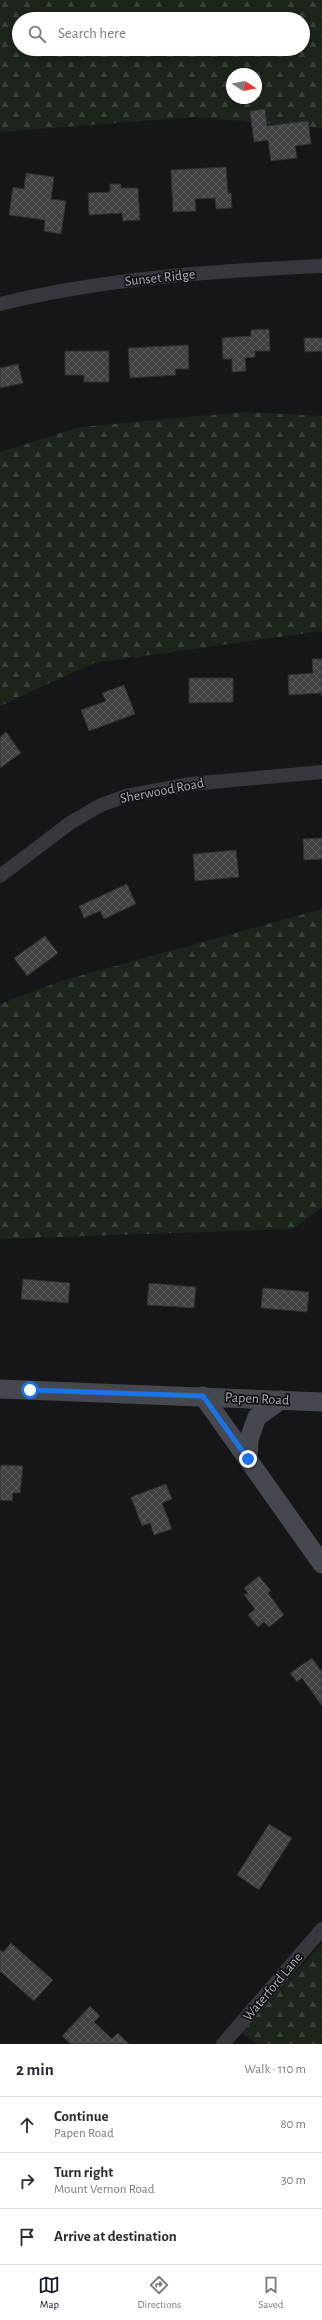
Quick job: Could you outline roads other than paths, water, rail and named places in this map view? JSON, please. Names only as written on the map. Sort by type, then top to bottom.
[{"type":"street","name":"Sunset Ridge","points":[[0,304],[38,294],[131,280],[322,266]]},
{"type":"street","name":"Sherwood Road","points":[[0,876],[70,823],[101,805],[126,796],[190,784],[322,772]]},
{"type":"street","name":"Papen Road","points":[[0,1388],[322,1402]]},
{"type":"street","points":[[203,1396],[322,1564]]},
{"type":"street","points":[[248,1459],[249,1439],[257,1417],[281,1400]]},
{"type":"street","name":"Waterford Lane","points":[[223,2044],[322,1929]]}]
